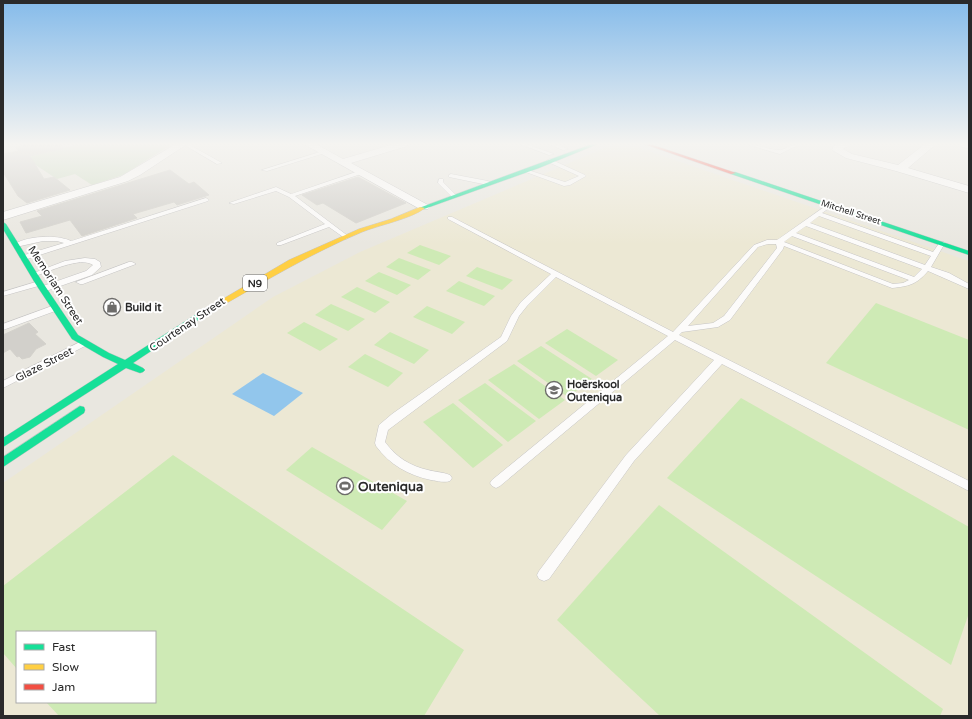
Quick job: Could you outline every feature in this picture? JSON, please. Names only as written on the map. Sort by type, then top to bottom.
[{"type":"main road","name":"Courtenay Street","points":[[497,180],[503,178]]},
{"type":"main road","name":"Courtenay Street","points":[[3,443],[224,300],[279,269],[376,224],[393,220],[504,178]]},
{"type":"main road","name":"Mitchell Street","points":[[747,178],[969,252]]},
{"type":"main road","name":"Courtenay Street","points":[[233,307],[294,271],[385,227],[393,220]]},
{"type":"main road","name":"Memoriam Street","points":[[3,224],[75,337],[106,355],[140,370]]},
{"type":"main road","points":[[3,462],[88,405]]},
{"type":"street","points":[[3,216],[127,178]]},
{"type":"street","points":[[372,178],[424,207]]},
{"type":"street","points":[[928,178],[969,190]]},
{"type":"lane","points":[[291,196],[346,178]]},
{"type":"lane","points":[[458,178],[488,183]]},
{"type":"lane","points":[[547,178],[568,184],[580,178]]},
{"type":"lane","points":[[441,180],[440,182],[454,196]]},
{"type":"lane","points":[[232,203],[276,189],[291,196],[346,237]]},
{"type":"lane","points":[[24,258],[206,200]]},
{"type":"lane","points":[[779,242],[830,205]]},
{"type":"lane","points":[[818,214],[935,255]]},
{"type":"lane","points":[[450,218],[556,274],[677,333],[720,360],[969,486]]},
{"type":"lane","points":[[805,223],[946,275],[969,287]]},
{"type":"lane","points":[[279,244],[329,225]]},
{"type":"lane","points":[[791,233],[915,280]]},
{"type":"lane","points":[[16,245],[52,238],[61,239],[70,243]]},
{"type":"lane","points":[[496,483],[677,333],[756,246],[767,242],[779,242],[892,286],[905,285],[915,280],[926,268],[942,243]]},
{"type":"lane","points":[[677,333],[715,325],[728,318],[781,248],[779,242]]},
{"type":"lane","points":[[82,260],[92,260],[97,264],[97,267],[88,273],[41,285],[82,260]]},
{"type":"lane","points":[[3,294],[132,264]]},
{"type":"lane","points":[[446,478],[423,475],[408,469],[387,454],[380,443],[383,428],[504,339],[519,310],[529,297],[556,274]]},
{"type":"lane","points":[[3,327],[56,308]]},
{"type":"lane","name":"Glaze Street","points":[[3,385],[84,343]]},
{"type":"lane","points":[[544,575],[630,458],[720,360]]},
{"type":"shaded area","name":"Hoërskool Outeniqua","points":[[535,178],[726,178],[969,261],[969,716],[3,716],[3,483],[273,297],[360,252]]},
{"type":"green space","points":[[80,178],[115,178],[92,185]]},
{"type":"green space","points":[[420,245],[451,256],[439,265],[407,253]]},
{"type":"green space","points":[[399,258],[431,270],[418,280],[386,267]]},
{"type":"green space","points":[[477,267],[513,280],[502,290],[466,276]]},
{"type":"green space","points":[[379,272],[411,285],[397,295],[365,281]]},
{"type":"green space","points":[[459,281],[495,296],[484,306],[446,291]]},
{"type":"green space","points":[[357,287],[390,302],[375,313],[341,297]]},
{"type":"green space","points":[[876,303],[969,340],[969,430],[826,363]]},
{"type":"green space","points":[[331,304],[365,319],[348,331],[315,315]]},
{"type":"green space","points":[[427,306],[465,322],[452,334],[413,317]]},
{"type":"green space","points":[[304,322],[338,339],[320,351],[287,333]]},
{"type":"green space","points":[[567,329],[618,360],[596,376],[545,343]]},
{"type":"green space","points":[[390,332],[429,350],[414,364],[374,345]]},
{"type":"green space","points":[[541,346],[592,379],[568,397],[517,361]]},
{"type":"green space","points":[[365,354],[403,373],[388,387],[348,367]]},
{"type":"green space","points":[[514,364],[565,400],[539,419],[488,380]]},
{"type":"green space","points":[[485,383],[536,421],[508,442],[458,400]]},
{"type":"green space","points":[[741,398],[969,527],[969,613],[951,665],[667,478]]},
{"type":"green space","points":[[453,403],[503,445],[473,468],[423,422]]},
{"type":"green space","name":"Outeniqua","points":[[312,447],[407,501],[382,530],[286,470]]},
{"type":"green space","points":[[173,455],[464,650],[424,716],[59,716],[47,703],[156,703],[156,631],[16,631],[16,668],[3,653],[3,586]]},
{"type":"green space","points":[[659,505],[943,709],[940,716],[660,716],[557,620]]},
{"type":"water","points":[[263,373],[303,393],[274,416],[232,394]]},
{"type":"building","points":[[6,178],[43,178],[44,179],[55,178],[70,190],[27,203],[18,196]]},
{"type":"building","points":[[145,178],[180,178],[189,184],[194,182],[209,195],[177,205],[174,202],[133,214],[137,218],[82,236],[70,220],[26,233],[20,222],[42,216],[37,211]]},
{"type":"building","points":[[359,178],[406,203],[356,223],[323,203],[317,205],[302,195]]},
{"type":"building","points":[[29,323],[38,332],[35,334],[46,344],[36,349],[30,357],[22,359],[19,356],[17,357],[10,349],[3,353],[3,335]]},
{"type":"traffic: fast","points":[[422,208],[507,178]]},
{"type":"traffic: fast","points":[[746,178],[969,253]]},
{"type":"traffic: fast","points":[[3,224],[39,283],[75,337],[106,355],[140,370]]},
{"type":"traffic: fast","points":[[3,443],[215,306]]},
{"type":"traffic: fast","points":[[3,463],[80,410]]},
{"type":"traffic: slow","points":[[215,306],[292,262],[361,230],[393,220],[422,208]]},
{"type":"place","name":"Build it","points":[[112,307]]},
{"type":"place","name":"Hoërskool Outeniqua","points":[[554,390]]},
{"type":"place","name":"Outeniqua","points":[[345,486]]}]
